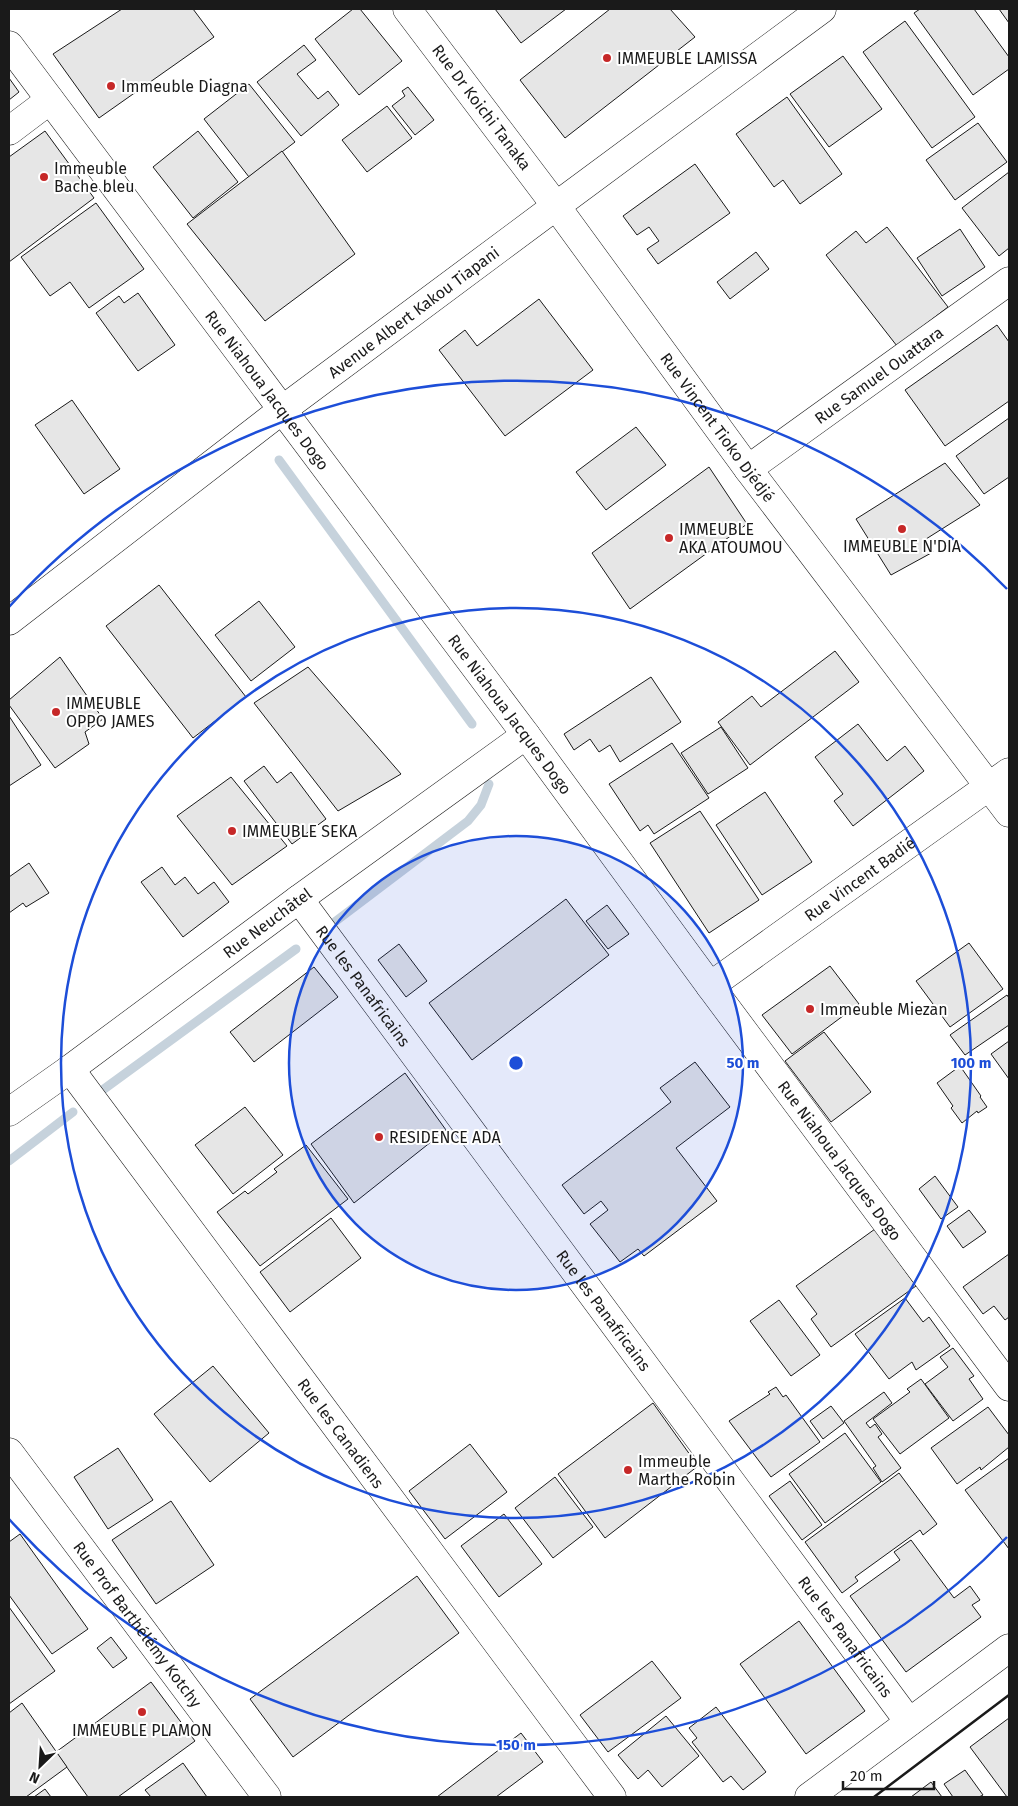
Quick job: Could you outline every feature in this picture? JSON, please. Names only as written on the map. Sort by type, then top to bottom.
[{"type":"street","name":"Rue Dr Koichi Tanaka","points":[[407,9],[556,206]]},
{"type":"street","name":"Avenue Albert Kakou Tiapani","points":[[9,621],[282,410],[822,9]]},
{"type":"street","name":"Rue Niahoua Jacques Dogo","points":[[9,45],[526,735],[710,986],[1009,1387]]},
{"type":"street","points":[[9,131],[50,100]]},
{"type":"street","name":"Rue Vincent Tioko Djédjé","points":[[556,206],[748,469],[1000,779],[1009,813]]},
{"type":"street","name":"Rue Samuel Ouattara","points":[[748,469],[1006,291]]},
{"type":"street","name":"Rue Neuchâtel","points":[[9,1112],[526,735]]},
{"type":"street","name":"Rue Vincent Badié","points":[[710,986],[1000,779]]},
{"type":"street","name":"Rue les Panafricains","points":[[299,899],[909,1722]]},
{"type":"street","name":"Rue les Canadiens","points":[[70,1069],[612,1797]]},
{"type":"street","name":"Rue Prof Barthélémy Kotchy","points":[[9,1452],[267,1797]]},
{"type":"street","points":[[809,1797],[1009,1648]]},
{"type":"building","name":"Immeuble Diagna","points":[[122,9],[193,9],[214,37],[99,118],[53,54]]},
{"type":"building","points":[[353,9],[360,9],[402,61],[359,95],[315,39]]},
{"type":"building","points":[[495,9],[566,9],[521,43]]},
{"type":"building","name":"IMMEUBLE LAMISSA","points":[[610,9],[670,9],[695,37],[565,138],[520,80]]},
{"type":"building","points":[[920,9],[974,9],[1009,57],[1009,69],[973,95],[914,13]]},
{"type":"building","points":[[999,9],[1009,9],[1009,23]]},
{"type":"building","points":[[905,21],[975,117],[932,148],[863,52]]},
{"type":"building","points":[[304,45],[316,60],[297,74],[318,99],[328,91],[339,105],[301,136],[257,82]]},
{"type":"building","points":[[843,56],[882,109],[829,147],[790,94]]},
{"type":"building","points":[[9,78],[19,92],[9,100]]},
{"type":"building","points":[[249,84],[295,142],[249,177],[204,119]]},
{"type":"building","points":[[408,87],[434,120],[415,135],[392,106],[405,96],[402,91]]},
{"type":"building","points":[[787,97],[842,174],[800,204],[783,180],[774,187],[736,134]]},
{"type":"building","points":[[387,106],[412,138],[367,172],[342,140]]},
{"type":"building","points":[[978,123],[1007,162],[955,200],[926,160]]},
{"type":"building","name":"Immeuble Bache bleu","points":[[45,131],[94,198],[9,262],[9,157]]},
{"type":"building","points":[[198,131],[238,182],[193,218],[153,167]]},
{"type":"building","points":[[282,151],[355,254],[265,321],[187,224]]},
{"type":"building","points":[[695,164],[730,213],[658,264],[647,249],[659,241],[649,227],[637,235],[623,216]]},
{"type":"building","points":[[1009,172],[1009,248],[999,256],[962,208]]},
{"type":"building","points":[[96,203],[144,269],[89,308],[70,282],[50,296],[21,257]]},
{"type":"building","points":[[887,227],[948,307],[897,346],[826,255],[856,231],[866,243]]},
{"type":"building","points":[[960,229],[985,267],[942,296],[917,258]]},
{"type":"building","points":[[756,252],[769,269],[730,299],[717,282]]},
{"type":"building","points":[[138,293],[175,345],[138,371],[96,313],[119,296],[124,303]]},
{"type":"building","points":[[539,299],[593,370],[505,436],[439,350],[465,330],[477,346]]},
{"type":"building","points":[[997,325],[1009,342],[1009,401],[945,446],[905,390]]},
{"type":"building","points":[[72,400],[120,469],[84,494],[35,425]]},
{"type":"building","points":[[1009,418],[1009,477],[984,494],[956,456]]},
{"type":"building","points":[[636,427],[666,465],[606,510],[576,472]]},
{"type":"building","name":"IMMEUBLE N'DIA","points":[[945,463],[980,505],[926,539],[933,552],[891,575],[856,519]]},
{"type":"building","name":"IMMEUBLE AKA ATOUMOU","points":[[709,467],[747,524],[630,609],[592,553]]},
{"type":"building","points":[[159,585],[246,697],[193,738],[106,626]]},
{"type":"building","points":[[259,601],[295,647],[251,681],[215,635]]},
{"type":"building","points":[[835,651],[859,682],[750,765],[718,722],[752,696],[761,707]]},
{"type":"building","name":"IMMEUBLE OPPO JAMES","points":[[60,657],[103,719],[85,732],[89,744],[55,768],[9,705],[9,700]]},
{"type":"building","points":[[308,667],[401,774],[338,811],[254,703]]},
{"type":"building","points":[[651,677],[681,722],[620,762],[610,745],[599,752],[590,739],[574,750],[564,734]]},
{"type":"building","points":[[9,716],[41,765],[9,786]]},
{"type":"building","points":[[858,724],[887,761],[905,746],[924,771],[853,826],[834,801],[843,794],[815,757]]},
{"type":"building","points":[[721,727],[748,768],[708,794],[681,753]]},
{"type":"building","points":[[672,743],[709,798],[654,834],[648,825],[640,831],[609,784]]},
{"type":"building","points":[[264,766],[277,783],[291,772],[326,819],[292,844],[244,781]]},
{"type":"building","name":"IMMEUBLE SEKA","points":[[231,777],[287,846],[232,885],[177,816]]},
{"type":"building","points":[[765,792],[812,862],[762,895],[716,825]]},
{"type":"building","points":[[700,811],[759,900],[709,933],[650,843]]},
{"type":"building","points":[[29,863],[49,893],[26,907],[23,903],[9,913],[9,877]]},
{"type":"building","points":[[162,867],[175,885],[185,877],[198,894],[214,882],[229,902],[183,937],[141,882]]},
{"type":"building","points":[[566,899],[609,955],[472,1060],[429,1003]]},
{"type":"building","points":[[607,905],[629,934],[608,949],[586,921]]},
{"type":"building","points":[[969,943],[1003,989],[950,1027],[916,981]]},
{"type":"building","points":[[399,944],[427,981],[406,997],[378,960]]},
{"type":"building","name":"Immeuble Miezan","points":[[830,966],[859,1004],[792,1054],[762,1015]]},
{"type":"building","points":[[314,967],[338,997],[254,1062],[230,1032]]},
{"type":"building","points":[[1007,995],[1009,998],[1009,1025],[965,1055],[950,1035]]},
{"type":"building","points":[[824,1032],[871,1092],[831,1122],[785,1061]]},
{"type":"building","points":[[1009,1041],[1009,1079],[991,1054]]},
{"type":"building","points":[[695,1062],[730,1107],[676,1148],[717,1201],[644,1256],[638,1249],[620,1262],[590,1224],[608,1210],[601,1201],[584,1214],[562,1185],[671,1102],[660,1088]]},
{"type":"building","points":[[960,1066],[987,1107],[978,1113],[977,1111],[962,1123],[937,1083]]},
{"type":"building","name":"RESIDENCE ADA","points":[[405,1073],[446,1130],[354,1203],[311,1144]]},
{"type":"building","points":[[245,1107],[283,1155],[233,1194],[195,1145]]},
{"type":"building","points":[[306,1145],[348,1199],[260,1266],[217,1212],[245,1191],[248,1194],[277,1172],[274,1169]]},
{"type":"building","points":[[935,1176],[958,1207],[941,1219],[919,1189]]},
{"type":"building","points":[[969,1210],[986,1232],[963,1248],[947,1226]]},
{"type":"building","points":[[331,1218],[361,1258],[290,1312],[260,1272]]},
{"type":"building","points":[[875,1229],[916,1286],[831,1347],[811,1319],[817,1314],[796,1286]]},
{"type":"building","points":[[1009,1254],[1009,1317],[1005,1320],[994,1306],[983,1314],[963,1287]]},
{"type":"building","points":[[905,1298],[923,1322],[929,1317],[950,1346],[916,1370],[912,1362],[889,1379],[855,1334]]},
{"type":"building","points":[[779,1300],[820,1355],[791,1376],[750,1321]]},
{"type":"building","points":[[953,1348],[974,1376],[969,1379],[983,1399],[953,1421],[925,1384],[948,1367],[940,1357]]},
{"type":"building","points":[[213,1366],[269,1433],[210,1482],[154,1414]]},
{"type":"building","points":[[921,1379],[949,1418],[900,1454],[873,1419],[910,1392],[907,1389]]},
{"type":"building","points":[[776,1387],[783,1397],[786,1395],[820,1442],[771,1477],[729,1421],[770,1394],[768,1392]]},
{"type":"building","points":[[884,1392],[892,1403],[866,1423],[870,1428],[875,1424],[882,1434],[878,1437],[901,1468],[882,1482],[873,1468],[876,1466],[844,1421]]},
{"type":"building","name":"Immeuble Marthe Robin","points":[[653,1403],[698,1466],[605,1538],[558,1474]]},
{"type":"building","points":[[831,1406],[844,1423],[823,1439],[810,1421]]},
{"type":"building","points":[[988,1407],[1009,1435],[1009,1447],[981,1470],[980,1467],[957,1484],[931,1448]]},
{"type":"building","points":[[845,1433],[881,1482],[825,1523],[789,1474]]},
{"type":"building","points":[[470,1444],[507,1492],[445,1539],[409,1491]]},
{"type":"building","points":[[118,1448],[153,1500],[108,1529],[74,1477]]},
{"type":"building","points":[[1009,1458],[1009,1549],[965,1490]]},
{"type":"building","points":[[899,1473],[937,1524],[923,1535],[920,1530],[855,1577],[858,1581],[842,1593],[805,1542]]},
{"type":"building","points":[[555,1477],[593,1527],[553,1558],[515,1508]]},
{"type":"building","points":[[790,1481],[822,1525],[802,1540],[769,1496]]},
{"type":"building","points":[[171,1501],[214,1565],[156,1604],[112,1540]]},
{"type":"building","points":[[504,1514],[542,1564],[499,1597],[461,1546]]},
{"type":"building","points":[[20,1534],[88,1629],[52,1654],[9,1595],[9,1542]]},
{"type":"building","points":[[911,1540],[954,1598],[970,1586],[980,1600],[972,1605],[981,1617],[906,1672],[850,1596],[900,1560],[894,1552]]},
{"type":"building","points":[[417,1576],[459,1633],[293,1757],[250,1699]]},
{"type":"building","points":[[9,1607],[55,1671],[9,1704]]},
{"type":"building","points":[[799,1621],[865,1711],[806,1754],[740,1664]]},
{"type":"building","points":[[111,1637],[127,1658],[113,1668],[97,1648]]},
{"type":"building","points":[[652,1661],[681,1698],[608,1752],[580,1715]]},
{"type":"building","name":"IMMEUBLE PLAMON","points":[[151,1682],[195,1741],[118,1797],[88,1797],[56,1752]]},
{"type":"building","points":[[22,1703],[67,1767],[26,1797],[9,1797],[9,1713]]},
{"type":"building","points":[[716,1707],[766,1772],[743,1790],[731,1776],[723,1782],[692,1742],[697,1738],[689,1728]]},
{"type":"building","points":[[666,1716],[699,1756],[662,1787],[648,1770],[638,1779],[618,1755]]},
{"type":"building","points":[[1009,1718],[1009,1797],[1007,1797],[970,1747]]},
{"type":"building","points":[[521,1733],[543,1762],[496,1797],[437,1797]]},
{"type":"building","points":[[183,1763],[207,1797],[151,1797],[145,1790]]},
{"type":"building","points":[[965,1770],[983,1795],[979,1797],[953,1797],[944,1784]]},
{"type":"building","points":[[931,1782],[942,1797],[911,1797]]},
{"type":"building","points":[[45,1789],[51,1797],[34,1797]]},
{"type":"waterway","points":[[279,460],[472,724]]},
{"type":"waterway","points":[[332,924],[468,821],[481,805],[489,784]]},
{"type":"waterway","points":[[104,1089],[296,949]]},
{"type":"waterway","points":[[9,1161],[73,1112]]},
{"type":"wall","points":[[874,1797],[1009,1695]]},
{"type":"place","name":"IMMEUBLE LAMISSA","points":[[607,58]]},
{"type":"place","name":"Immeuble Diagna","points":[[111,86]]},
{"type":"place","name":"Immeuble Bache bleu","points":[[44,177]]},
{"type":"place","name":"IMMEUBLE N'DIA","points":[[902,529]]},
{"type":"place","name":"IMMEUBLE AKA ATOUMOU","points":[[669,538]]},
{"type":"place","name":"IMMEUBLE OPPO JAMES","points":[[56,712]]},
{"type":"place","name":"IMMEUBLE SEKA","points":[[232,831]]},
{"type":"place","name":"Immeuble Miezan","points":[[810,1009]]},
{"type":"place","name":"RESIDENCE ADA","points":[[379,1137]]},
{"type":"place","name":"Immeuble Marthe Robin","points":[[628,1470]]},
{"type":"place","name":"IMMEUBLE PLAMON","points":[[142,1712]]}]
